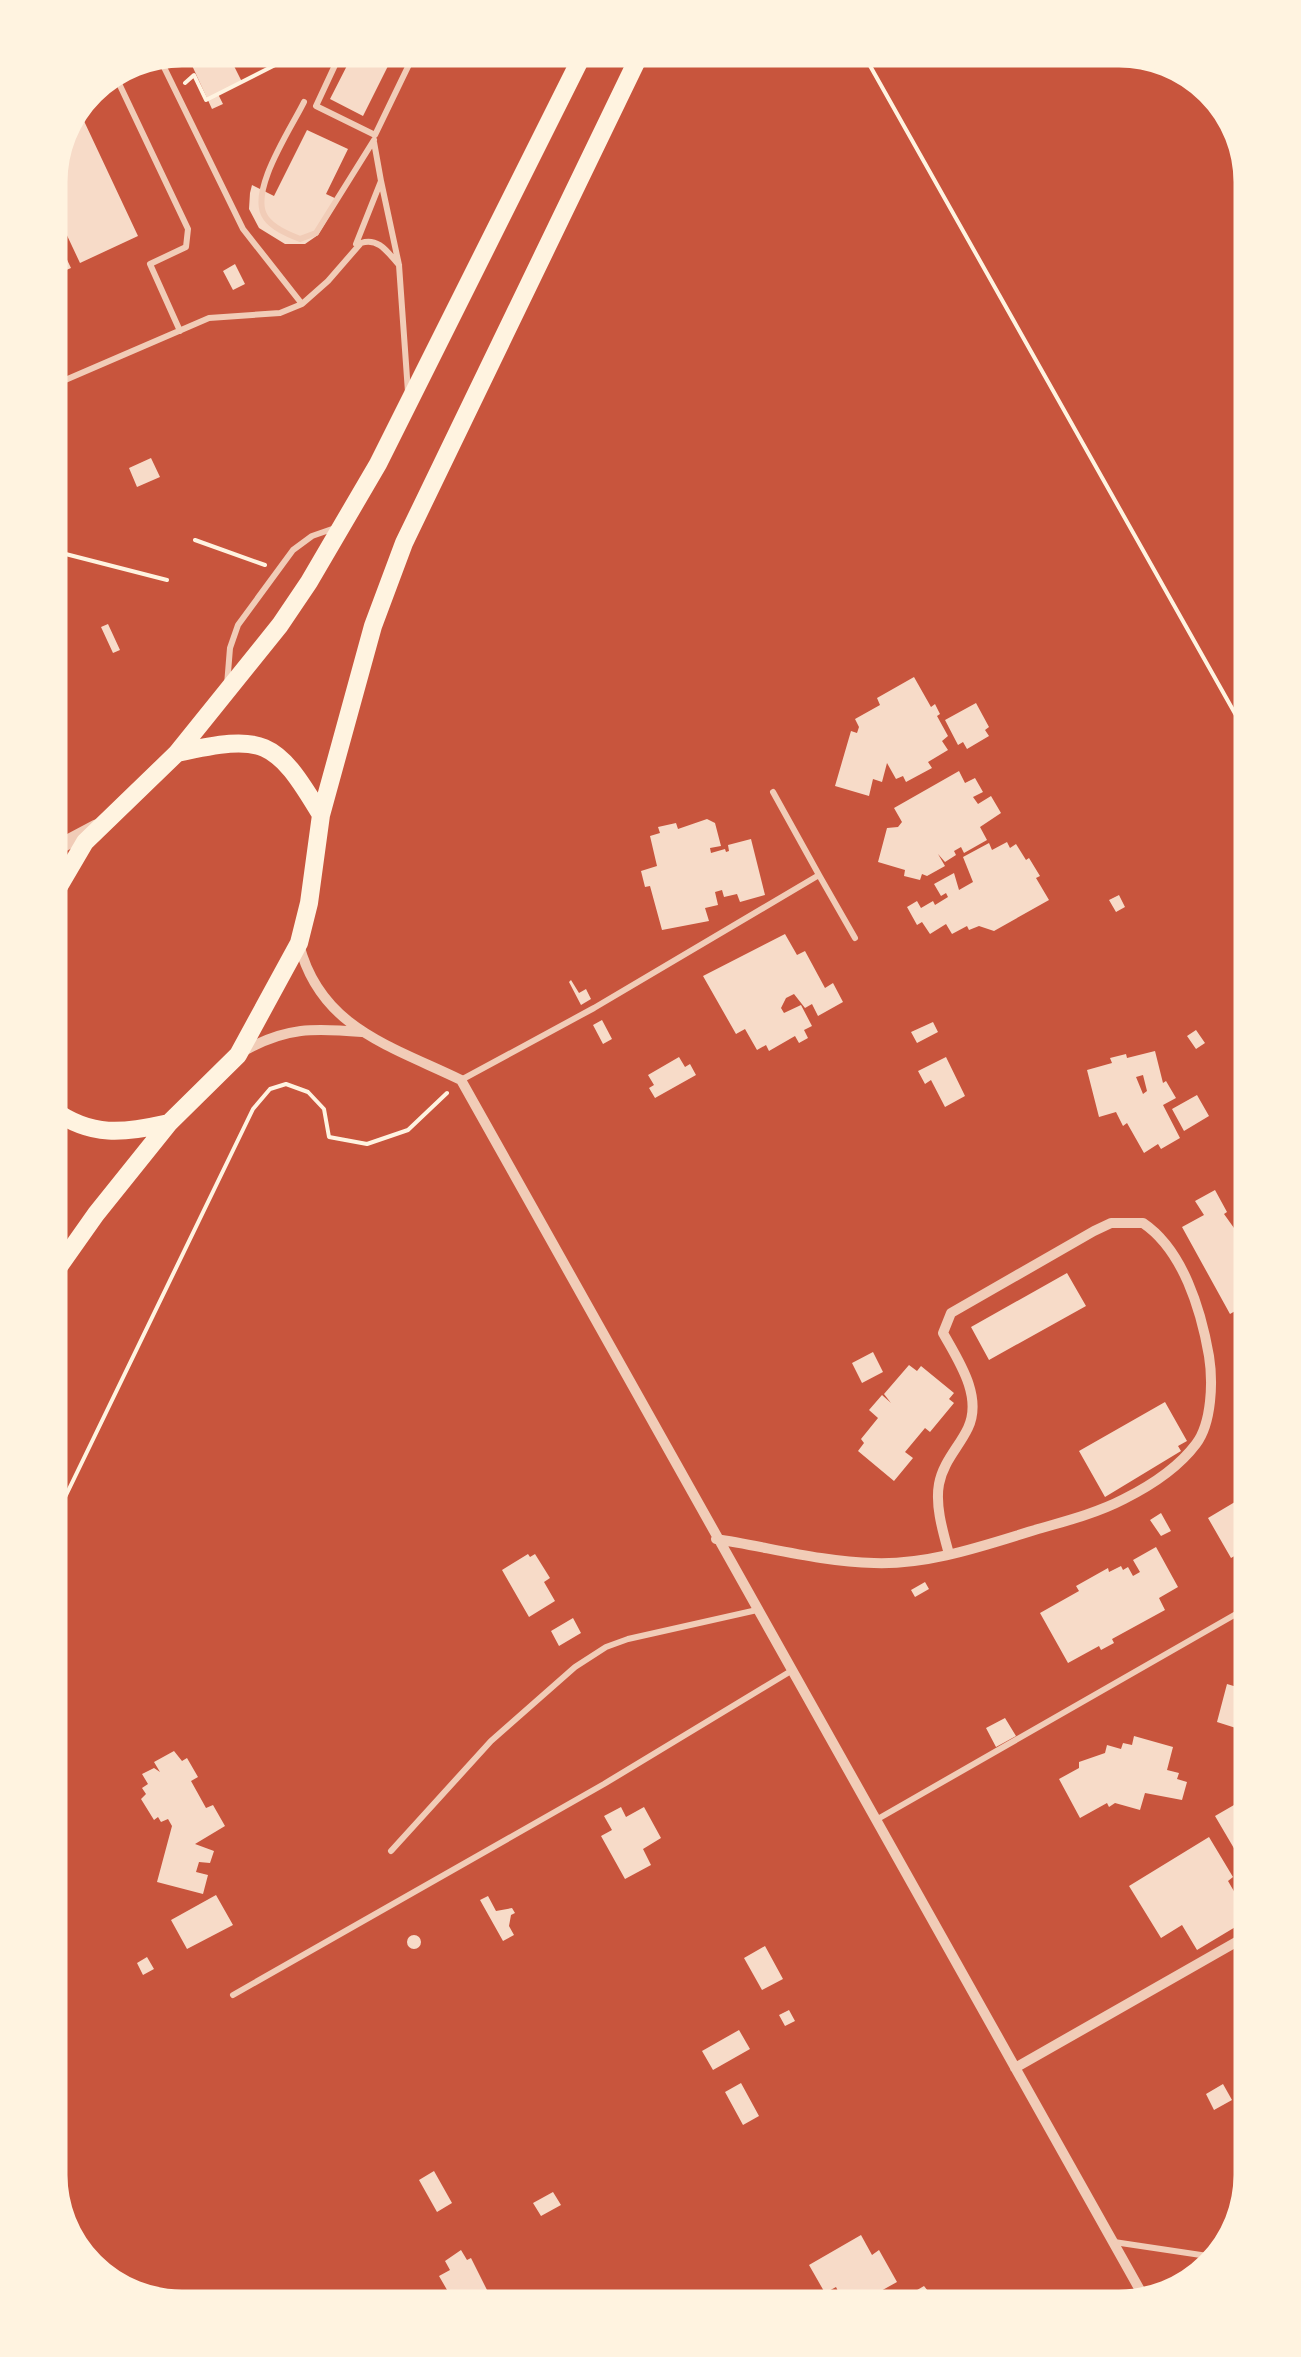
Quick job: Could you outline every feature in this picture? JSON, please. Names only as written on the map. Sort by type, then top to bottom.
[{"type":"main road","points":[[65,872],[104,822],[177,753],[227,692],[280,626],[345,524],[578,65]]},
{"type":"main road","points":[[65,1258],[169,1123],[238,1054],[298,943],[314,876],[321,815],[373,626],[404,543],[635,65]]},
{"type":"main road","points":[[177,753],[244,742],[266,746],[284,759],[321,815]]},
{"type":"main road","points":[[65,1119],[101,1132],[169,1123]]},
{"type":"street","points":[[65,843],[104,822]]},
{"type":"street","points":[[298,943],[314,988],[335,1012],[363,1032],[461,1080],[1141,2290]]},
{"type":"street","points":[[238,1054],[298,1029],[363,1032]]},
{"type":"street","points":[[716,1539],[872,1563],[914,1562],[949,1554],[1079,1517],[1121,1501],[1167,1474],[1198,1442],[1208,1411],[1212,1372],[1205,1331],[1170,1247],[1143,1223],[1111,1223],[951,1313],[942,1333],[962,1365],[973,1401],[969,1426],[952,1450],[939,1484],[940,1518],[949,1554]]},
{"type":"street","points":[[1014,2068],[1236,1941]]},
{"type":"lane","points":[[335,65],[316,106],[374,137]]},
{"type":"lane","points":[[304,102],[261,188],[265,218],[300,238],[316,233],[374,137],[409,65]]},
{"type":"lane","points":[[163,67],[244,229],[302,304]]},
{"type":"lane","points":[[119,84],[188,230],[186,247],[150,264],[180,332]]},
{"type":"lane","points":[[374,137],[400,265],[409,404]]},
{"type":"lane","points":[[352,254],[382,181]]},
{"type":"lane","points":[[65,380],[224,315],[280,313],[302,304],[361,243],[382,246],[400,265]]},
{"type":"lane","points":[[227,692],[230,648],[238,625],[292,550],[312,536],[345,524]]},
{"type":"lane","points":[[773,792],[855,938]]},
{"type":"lane","points":[[461,1080],[594,1008],[818,875]]},
{"type":"lane","points":[[390,1850],[490,1742],[575,1666],[628,1639],[757,1610]]},
{"type":"lane","points":[[875,1820],[1236,1614]]},
{"type":"lane","points":[[232,1995],[587,1793],[791,1671]]},
{"type":"lane","points":[[1113,2242],[1204,2255]]},
{"type":"path","points":[[175,92],[194,75],[206,100],[275,65]]},
{"type":"path","points":[[870,65],[1236,715]]},
{"type":"path","points":[[195,540],[278,570]]},
{"type":"path","points":[[65,554],[168,580]]},
{"type":"path","points":[[65,1497],[253,1109],[270,1089],[286,1084],[308,1092],[324,1110],[329,1138],[367,1144],[408,1130],[461,1080]]},
{"type":"building","points":[[192,65],[234,65],[242,82],[218,94],[223,104],[212,109]]},
{"type":"building","points":[[347,65],[388,65],[363,116],[330,99]]},
{"type":"building","points":[[82,122],[138,236],[80,263],[65,231],[65,174],[69,152]]},
{"type":"building","points":[[307,130],[348,149],[326,194],[339,200],[318,235],[305,244],[285,244],[259,228],[249,209],[250,193],[252,185],[274,196]]},
{"type":"building","points":[[235,264],[245,284],[233,290],[223,271]]},
{"type":"building","points":[[151,458],[160,477],[137,487],[129,468]]},
{"type":"building","points":[[108,624],[120,650],[113,653],[101,627]]},
{"type":"building","points":[[914,677],[931,707],[935,704],[940,714],[937,716],[948,736],[942,741],[948,750],[928,762],[932,768],[906,782],[903,776],[896,779],[887,763],[882,782],[873,779],[869,796],[835,786],[851,731],[857,733],[859,727],[855,719],[880,705],[877,698]]},
{"type":"building","points":[[976,703],[989,727],[985,730],[989,736],[967,749],[963,742],[958,745],[945,720]]},
{"type":"building","points":[[959,771],[965,783],[975,778],[983,792],[973,797],[978,804],[991,796],[1001,813],[980,827],[987,840],[964,853],[961,847],[945,862],[938,854],[945,866],[927,876],[922,874],[920,880],[904,876],[905,870],[878,862],[887,828],[898,827],[902,822],[894,808]]},
{"type":"building","points":[[707,819],[715,823],[721,846],[710,848],[711,853],[729,851],[728,845],[751,839],[765,895],[740,902],[737,894],[724,897],[722,890],[715,892],[718,905],[705,908],[709,921],[662,930],[650,886],[645,887],[641,871],[657,866],[650,836],[660,833],[658,827],[676,823],[678,829]]},
{"type":"building","points":[[1007,842],[1010,848],[1016,844],[1026,860],[1029,858],[1049,900],[994,931],[979,926],[969,930],[967,926],[952,934],[946,924],[930,934],[922,922],[917,925],[907,907],[917,901],[921,908],[933,901],[935,905],[948,897],[946,893],[941,896],[934,884],[954,873],[959,890],[973,882],[963,857],[989,843],[992,850]]},
{"type":"building","points":[[1119,895],[1125,907],[1116,912],[1109,900]]},
{"type":"building","points":[[785,934],[797,955],[805,951],[825,988],[833,983],[843,1002],[818,1016],[812,1004],[805,1008],[794,994],[786,998],[781,1008],[784,1013],[801,1005],[812,1026],[804,1030],[808,1038],[799,1043],[795,1036],[769,1051],[766,1045],[757,1050],[745,1029],[736,1034],[703,976]]},
{"type":"building","points":[[571,980],[579,993],[586,989],[591,999],[581,1005]]},
{"type":"building","points":[[602,1020],[612,1039],[603,1044],[593,1025]]},
{"type":"building","points":[[933,1022],[938,1032],[917,1043],[911,1032]]},
{"type":"building","points":[[1196,1030],[1205,1043],[1196,1049],[1187,1036]]},
{"type":"building","points":[[1155,1051],[1163,1083],[1166,1081],[1176,1098],[1163,1105],[1180,1138],[1161,1149],[1158,1144],[1144,1153],[1116,1112],[1099,1117],[1087,1070],[1112,1063],[1110,1058],[1126,1054],[1127,1058]],"holes":[[[1143,1075],[1147,1091],[1143,1094],[1136,1077]]]},
{"type":"building","points":[[679,1057],[685,1067],[690,1064],[696,1075],[655,1098],[648,1075]]},
{"type":"building","points":[[946,1057],[965,1096],[945,1107],[931,1080],[925,1084],[918,1071]]},
{"type":"building","points":[[1197,1095],[1209,1116],[1184,1131],[1172,1109]]},
{"type":"building","points":[[1215,1190],[1236,1231],[1236,1311],[1230,1314],[1182,1227],[1204,1215],[1195,1201]]},
{"type":"building","points":[[1067,1273],[1086,1306],[989,1360],[971,1327]]},
{"type":"building","points":[[873,1352],[883,1372],[862,1383],[852,1363]]},
{"type":"building","points":[[909,1365],[917,1371],[921,1366],[954,1393],[949,1399],[954,1403],[930,1432],[925,1428],[905,1452],[913,1458],[894,1481],[858,1451],[864,1443],[861,1439],[878,1418],[869,1410],[882,1395],[891,1403],[884,1394]]},
{"type":"building","points":[[1165,1402],[1187,1441],[1178,1446],[1181,1451],[1105,1497],[1079,1451]]},
{"type":"building","points":[[1236,1501],[1236,1555],[1231,1558],[1208,1518]]},
{"type":"building","points":[[1161,1513],[1171,1531],[1161,1536],[1150,1520]]},
{"type":"building","points":[[1156,1547],[1178,1587],[1159,1598],[1165,1610],[1112,1639],[1114,1643],[1101,1650],[1099,1646],[1068,1663],[1040,1613],[1079,1591],[1076,1586],[1108,1568],[1109,1572],[1128,1567],[1133,1576],[1140,1572],[1133,1560]]},
{"type":"building","points":[[528,1554],[535,1554],[550,1578],[544,1582],[555,1601],[529,1617],[502,1570]]},
{"type":"building","points":[[925,1582],[929,1589],[915,1597],[911,1590]]},
{"type":"building","points":[[573,1618],[581,1633],[559,1646],[551,1631]]},
{"type":"building","points":[[1227,1684],[1236,1687],[1236,1728],[1217,1722]]},
{"type":"building","points":[[1005,1718],[1016,1736],[996,1747],[986,1728]]},
{"type":"building","points":[[1134,1736],[1173,1747],[1167,1770],[1179,1773],[1177,1779],[1187,1782],[1182,1800],[1145,1793],[1140,1810],[1115,1803],[1109,1807],[1107,1803],[1080,1818],[1059,1779],[1079,1768],[1079,1762],[1105,1753],[1107,1745],[1121,1749],[1123,1743],[1132,1745]]},
{"type":"building","points":[[174,1751],[182,1761],[187,1758],[198,1777],[191,1781],[206,1808],[213,1805],[225,1826],[195,1844],[214,1851],[210,1863],[199,1862],[196,1872],[208,1875],[203,1894],[157,1882],[172,1826],[168,1819],[154,1820],[141,1799],[146,1794],[142,1788],[148,1784],[142,1774],[154,1768],[160,1772],[154,1762]]},
{"type":"building","points":[[1234,1805],[1236,1808],[1236,1852],[1215,1816]]},
{"type":"building","points":[[621,1807],[626,1817],[644,1807],[661,1838],[643,1849],[651,1865],[625,1879],[601,1836],[612,1830],[604,1816]]},
{"type":"building","points":[[1209,1837],[1233,1877],[1228,1881],[1236,1892],[1236,1927],[1197,1950],[1182,1925],[1161,1938],[1129,1886]]},
{"type":"building","points":[[216,1895],[233,1925],[187,1949],[171,1920]]},
{"type":"building","points":[[488,1896],[496,1911],[512,1908],[515,1913],[509,1926],[514,1935],[503,1941],[480,1900]]},
{"type":"building","points":[[414,1935],[421,1942],[414,1949],[407,1942]]},
{"type":"building","points":[[765,1946],[783,1979],[762,1990],[744,1958]]},
{"type":"building","points":[[147,1957],[154,1969],[143,1975],[137,1963]]},
{"type":"building","points":[[789,2010],[795,2021],[785,2026],[779,2015]]},
{"type":"building","points":[[739,2030],[750,2049],[713,2070],[702,2051]]},
{"type":"building","points":[[741,2083],[759,2116],[743,2125],[725,2092]]},
{"type":"building","points":[[1223,2084],[1232,2100],[1214,2110],[1206,2094]]},
{"type":"building","points":[[434,2171],[452,2203],[437,2212],[419,2180]]},
{"type":"building","points":[[553,2192],[561,2205],[541,2216],[533,2203]]},
{"type":"building","points":[[861,2235],[872,2255],[879,2250],[897,2282],[879,2292],[838,2292],[836,2287],[824,2292],[809,2265]]},
{"type":"building","points":[[461,2250],[467,2260],[471,2258],[487,2290],[448,2292],[439,2276],[450,2270],[445,2261]]}]
